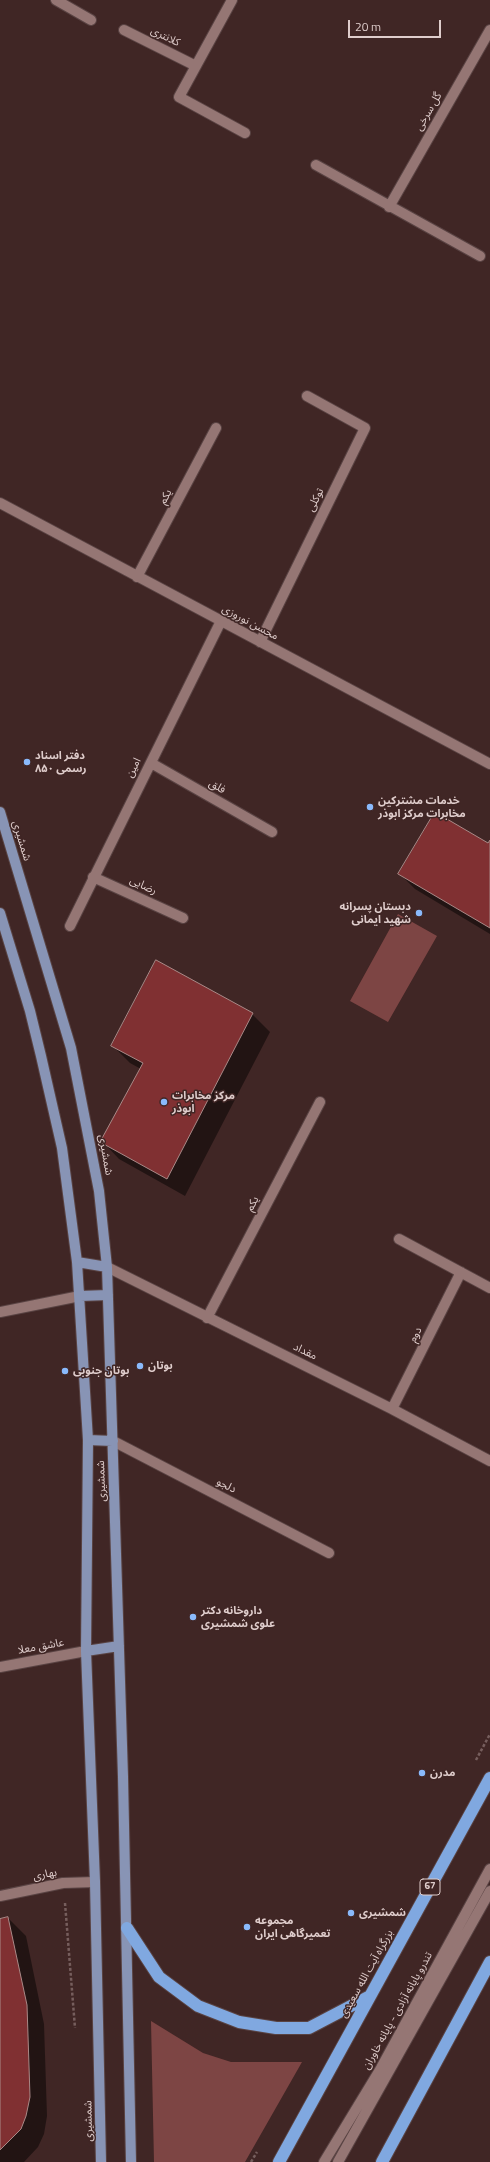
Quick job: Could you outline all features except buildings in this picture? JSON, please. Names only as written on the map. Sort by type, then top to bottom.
[{"type":"highway","name":"بزرگراه آیت الله سعیدی","points":[[279,2162],[490,1778]]},
{"type":"highway","points":[[127,1928],[159,1977],[198,2006],[239,2022],[276,2028],[309,2028],[370,1996]]},
{"type":"highway","points":[[382,2162],[490,1962]]},
{"type":"main road","name":"شمشیری","points":[[0,812],[70,1048],[99,1191],[107,1267],[127,1928],[131,2162]]},
{"type":"main road","name":"شمشیری","points":[[0,913],[30,1011],[62,1148],[80,1296],[88,1440],[86,1651],[95,1882],[102,2162]]},
{"type":"main road","points":[[77,1262],[107,1267]]},
{"type":"main road","points":[[80,1296],[108,1295]]},
{"type":"main road","points":[[88,1440],[112,1441]]},
{"type":"main road","points":[[86,1651],[119,1646]]},
{"type":"street","points":[[56,0],[71,4],[91,20]]},
{"type":"street","points":[[232,0],[179,97],[245,133]]},
{"type":"street","name":"کلانتری","points":[[124,30],[196,66]]},
{"type":"street","name":"گل سرخی","points":[[389,207],[490,30]]},
{"type":"street","points":[[316,165],[389,207],[480,256]]},
{"type":"street","name":"توکلی","points":[[260,642],[365,428],[306,396]]},
{"type":"street","name":"یکم","points":[[137,577],[216,428]]},
{"type":"street","name":"محسن نوروزی","points":[[0,503],[490,764]]},
{"type":"street","name":"امین","points":[[70,926],[93,876],[151,763],[220,621]]},
{"type":"street","name":"فلق","points":[[151,763],[272,832]]},
{"type":"street","name":"رضایی","points":[[93,876],[183,918]]},
{"type":"street","name":"یکم","points":[[207,1318],[320,1102]]},
{"type":"street","points":[[399,1239],[490,1288]]},
{"type":"street","name":"مقداد","points":[[107,1267],[392,1409],[490,1462]]},
{"type":"street","name":"دوم","points":[[392,1409],[461,1272]]},
{"type":"street","points":[[0,1312],[80,1296]]},
{"type":"street","name":"دلجو","points":[[112,1441],[329,1553]]},
{"type":"street","name":"عاشق معلا","points":[[0,1667],[86,1651]]},
{"type":"street","name":"تندرو پایانه آزادی - پایانه خاوران","points":[[324,2162],[381,2068],[490,1869]]},
{"type":"street","name":"بهاری","points":[[0,1896],[63,1883],[95,1882]]},
{"type":"street","points":[[338,2162],[490,1891]]},
{"type":"path","points":[[63,1883],[75,2034]]},
{"type":"shaded area","points":[[398,914],[437,936],[388,1022],[350,1001]]},
{"type":"shaded area","points":[[151,2021],[203,2053],[231,2062],[302,2062],[245,2162],[154,2162]]},
{"type":"place","name":"دفتر اسناد رسمی ۸۵۰","points":[[27,762]]},
{"type":"place","name":"خدمات مشترکین مخابرات مرکز ابوذر","points":[[370,807]]},
{"type":"place","name":"دبستان پسرانه شهید ایمانی","points":[[419,913]]},
{"type":"place","name":"مرکز مخابرات ابوذر","points":[[164,1102]]},
{"type":"place","name":"بوتان","points":[[140,1366]]},
{"type":"place","name":"بوتان جنوبی","points":[[65,1371]]},
{"type":"place","name":"داروخانه دکتر علوی شمشیری","points":[[193,1617]]},
{"type":"place","name":"مدرن","points":[[422,1773]]},
{"type":"place","name":"شمشیری","points":[[351,1913]]},
{"type":"place","name":"مجموعه تعمیرگاهی ایران","points":[[247,1927]]}]
